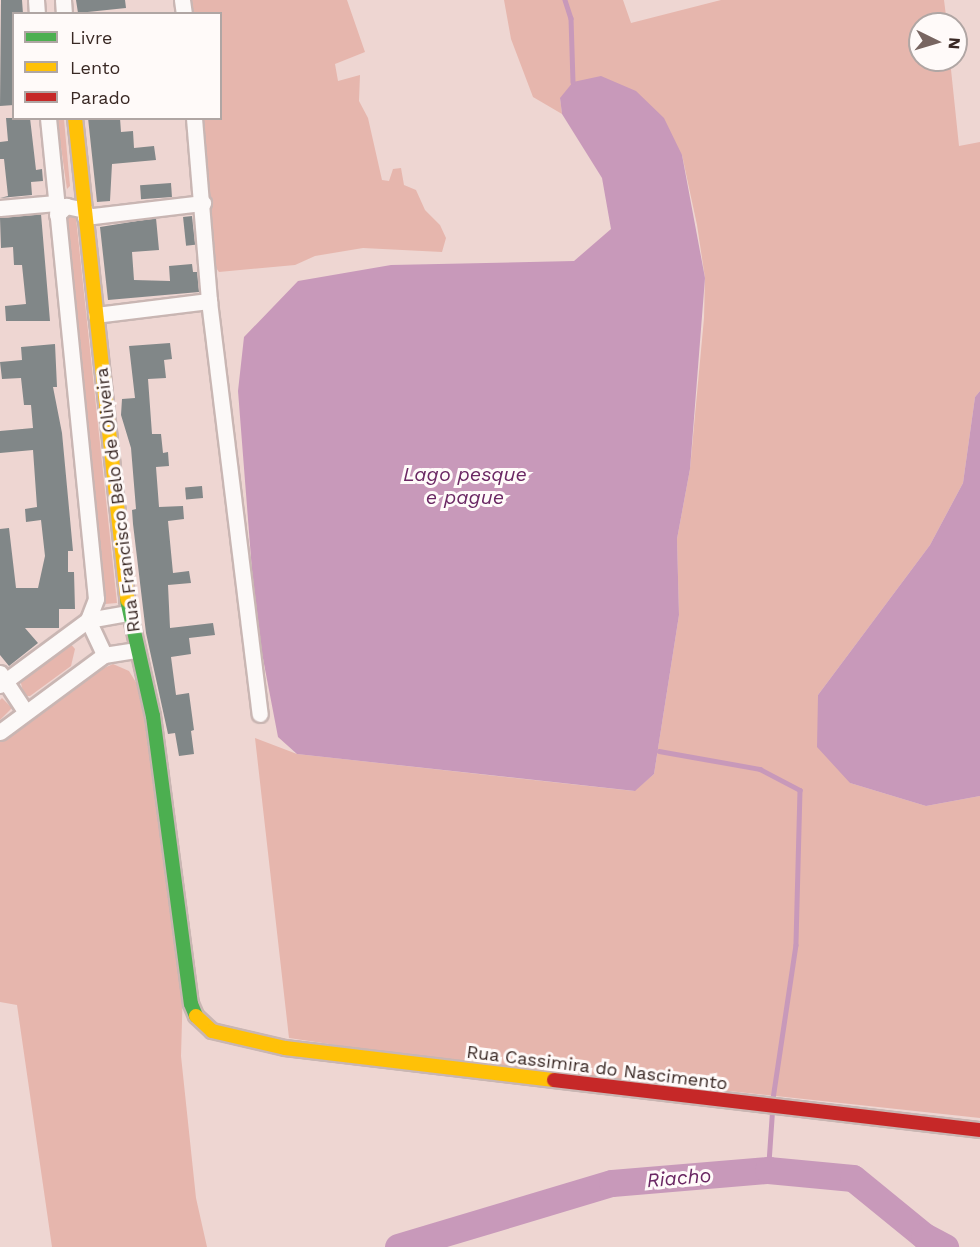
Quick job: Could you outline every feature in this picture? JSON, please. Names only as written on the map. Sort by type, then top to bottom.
[{"type":"street","name":"Rua Francisco Belo de Oliveira","points":[[48,120],[96,599],[88,620],[104,655]]},
{"type":"street","name":"Rua Francisco Belo de Oliveira","points":[[75,120],[128,613],[153,716],[191,1004],[198,1020],[212,1031]]},
{"type":"street","points":[[194,120],[203,203],[209,301],[260,714]]},
{"type":"street","points":[[0,208],[56,202],[82,188]]},
{"type":"street","points":[[56,202],[85,213],[203,203]]},
{"type":"street","points":[[96,315],[209,301]]},
{"type":"street","points":[[25,711],[2,680],[88,620],[128,613]]},
{"type":"street","points":[[0,732],[25,711],[104,655],[137,650]]},
{"type":"street","name":"Rua Cassimira do Nascimento","points":[[212,1031],[285,1048],[980,1130]]},
{"type":"shaded area","points":[[186,0],[347,0],[365,52],[335,64],[338,81],[360,75],[359,101],[368,118],[382,180],[389,181],[393,169],[401,168],[404,185],[416,190],[425,210],[440,225],[446,238],[442,252],[363,248],[315,256],[295,265],[219,272],[214,265],[199,120],[222,120],[222,12],[188,12]]},
{"type":"shaded area","points":[[504,0],[623,0],[631,23],[721,0],[944,0],[946,12],[908,12],[908,72],[951,72],[959,146],[980,142],[980,391],[975,397],[963,483],[930,545],[818,695],[850,783],[926,806],[980,796],[980,1118],[430,1059],[289,1038],[255,738],[297,754],[634,791],[654,774],[679,615],[677,539],[690,469],[704,318],[705,278],[697,225],[682,155],[560,98],[562,114],[533,97],[511,39]]},
{"type":"shaded area","points":[[57,120],[64,120],[70,186],[67,189]]},
{"type":"shaded area","points":[[71,214],[76,218],[117,603],[105,604],[66,219]]},
{"type":"shaded area","points":[[69,642],[75,649],[71,666],[30,696],[24,696],[20,679]]},
{"type":"shaded area","points":[[113,664],[129,671],[137,684],[146,718],[183,986],[181,1056],[196,1198],[207,1247],[52,1247],[17,1005],[0,1002],[0,740],[18,721],[29,723],[95,672]]},
{"type":"shaded area","points":[[2,698],[12,708],[0,720],[0,700]]},
{"type":"water","name":"Lago pesque e pague","points":[[601,76],[636,91],[664,118],[682,155],[705,278],[690,469],[677,539],[679,615],[654,774],[635,791],[297,754],[278,737],[256,622],[238,391],[244,337],[298,281],[391,265],[574,261],[611,229],[602,178],[562,114],[560,98],[573,82]]},
{"type":"water","points":[[980,391],[980,796],[926,806],[850,783],[817,747],[818,695],[930,545],[963,483],[975,397]]},
{"type":"building","points":[[1,0],[22,0],[23,12],[12,12],[12,105],[0,106]]},
{"type":"building","points":[[76,0],[125,0],[126,8],[78,12]]},
{"type":"building","points":[[6,118],[30,120],[36,170],[42,169],[43,181],[31,182],[32,195],[0,198],[8,196],[4,159],[0,159],[0,142],[8,141]]},
{"type":"building","points":[[88,120],[120,120],[121,132],[133,131],[134,148],[154,146],[156,160],[112,164],[110,201],[97,202]]},
{"type":"building","points":[[171,183],[172,197],[141,199],[140,185]]},
{"type":"building","points":[[41,214],[50,321],[6,321],[5,306],[26,304],[22,265],[14,265],[13,247],[1,248],[0,218]]},
{"type":"building","points":[[192,216],[195,245],[186,246],[183,217]]},
{"type":"building","points":[[156,218],[159,250],[132,252],[134,280],[170,281],[169,266],[192,264],[193,272],[197,272],[199,292],[108,300],[100,227]]},
{"type":"building","points":[[170,343],[172,359],[164,360],[166,378],[148,379],[152,434],[161,434],[163,453],[168,452],[169,466],[156,467],[159,507],[183,506],[184,519],[168,521],[173,573],[189,571],[191,583],[168,585],[170,628],[213,623],[215,635],[189,638],[191,654],[171,657],[176,695],[189,693],[194,730],[191,731],[194,754],[179,756],[175,733],[168,734],[146,633],[133,524],[132,510],[136,509],[131,448],[121,415],[122,399],[135,398],[129,346]]},
{"type":"building","points":[[55,344],[57,387],[53,387],[62,433],[73,551],[68,551],[68,572],[74,572],[75,609],[59,609],[59,628],[25,628],[38,643],[9,666],[0,655],[0,529],[9,528],[16,588],[38,588],[45,556],[41,520],[26,522],[25,509],[37,507],[33,450],[0,453],[0,431],[33,428],[31,405],[24,405],[21,378],[2,379],[0,362],[22,360],[21,347]]},
{"type":"building","points":[[202,486],[203,498],[186,499],[185,487]]},
{"type":"waterway","points":[[565,0],[571,18],[573,82]]},
{"type":"waterway","points":[[659,751],[760,769],[800,790],[796,945],[773,1099]]},
{"type":"waterway","points":[[768,1170],[772,1111]]},
{"type":"waterway","name":"Riacho","points":[[398,1247],[612,1183],[768,1170],[853,1178],[924,1236],[945,1247]]},
{"type":"traffic: fast","points":[[127,600],[153,716],[191,1004],[196,1016]]},
{"type":"traffic: slow","points":[[75,120],[127,600]]},
{"type":"traffic: slow","points":[[196,1016],[212,1031],[285,1048],[554,1080]]},
{"type":"traffic: jam","points":[[554,1080],[980,1130]]}]
